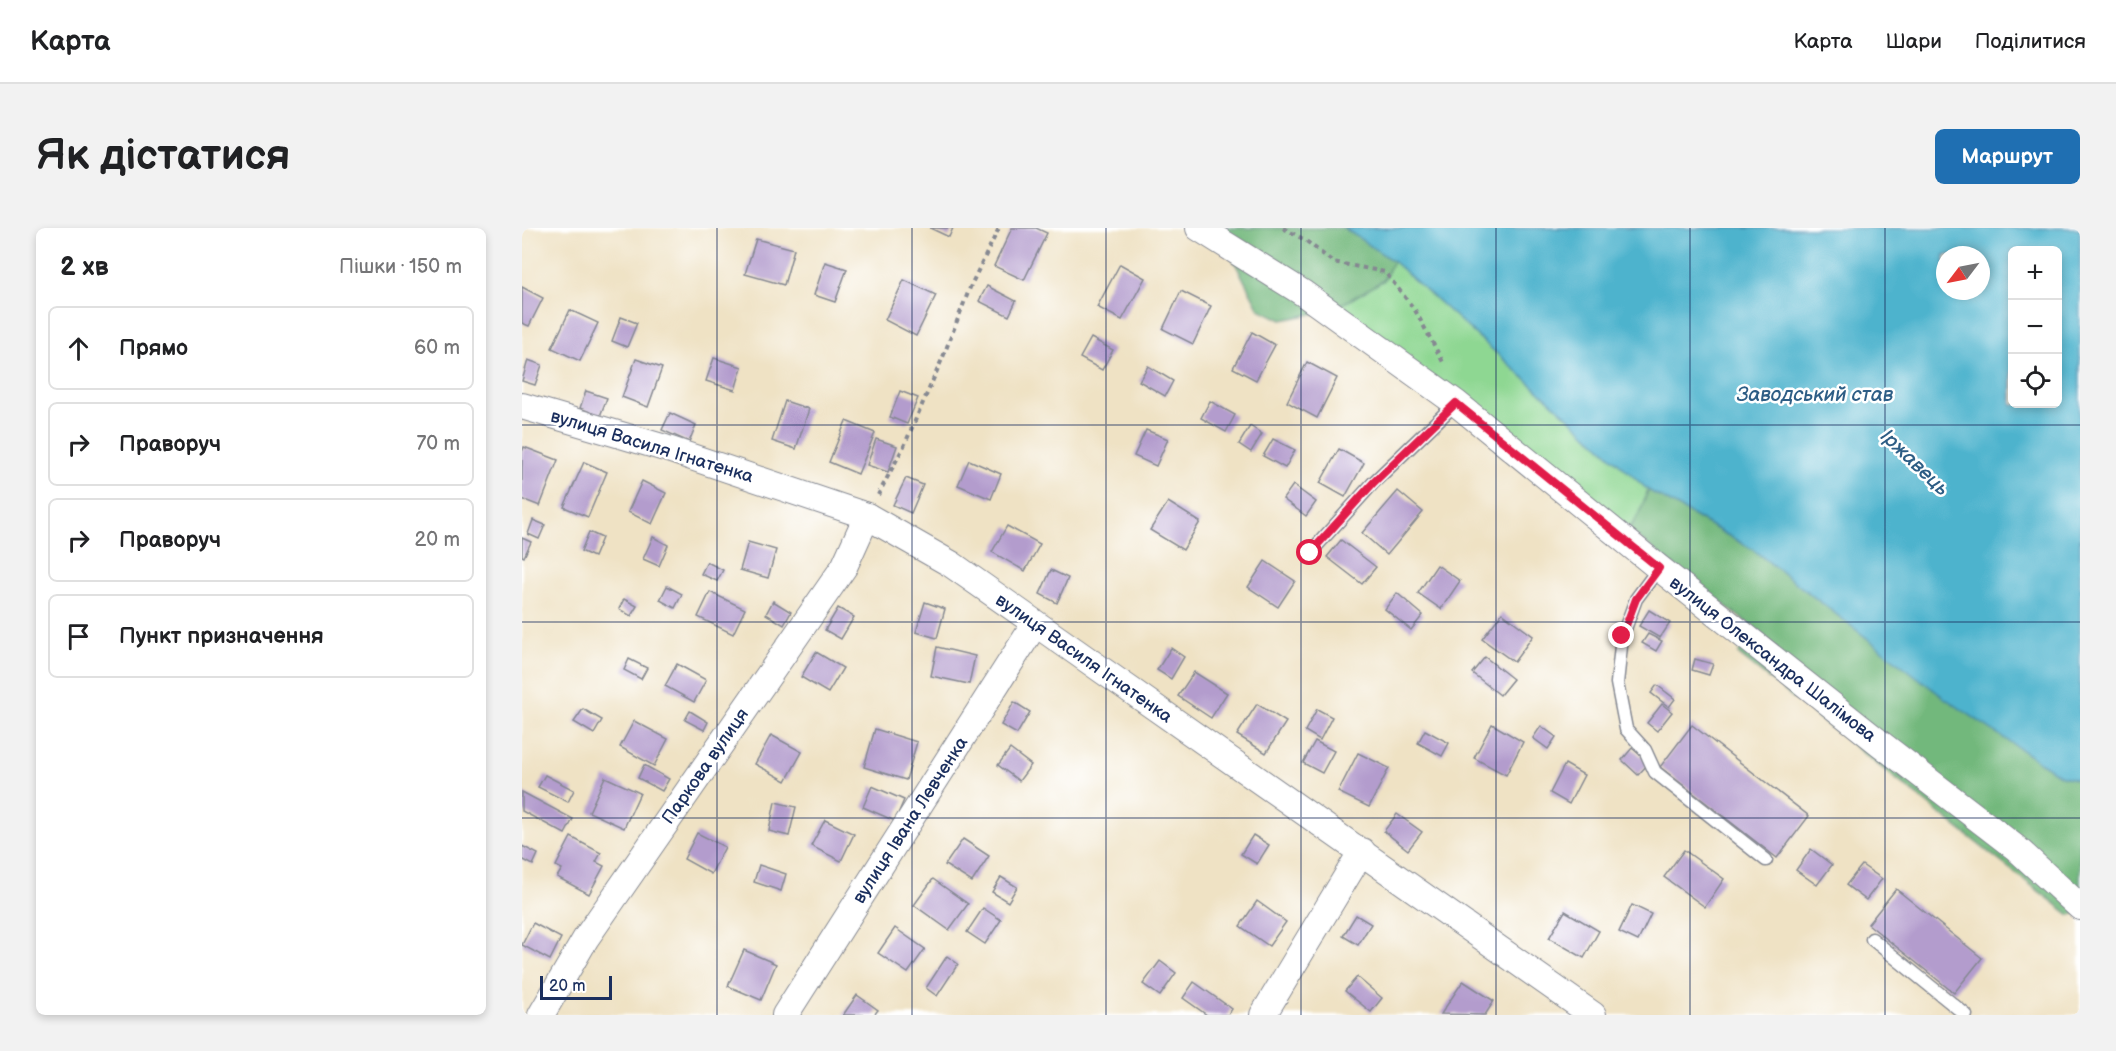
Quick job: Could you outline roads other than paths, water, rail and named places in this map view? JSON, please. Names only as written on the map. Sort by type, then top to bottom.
[{"type":"street","name":"вулиця Олександра Шалімова","points":[[1199,228],[1303,293],[1456,403],[1659,568],[2016,848],[2080,907]]},
{"type":"street","name":"вулиця Василя Ігнатенка","points":[[522,406],[665,448],[867,516],[951,564],[1593,1015]]},
{"type":"street","name":"Паркова вулиця","points":[[541,1015],[586,938],[844,567],[867,516]]},
{"type":"street","name":"вулиця Івана Левченка","points":[[785,1015],[1035,624]]},
{"type":"street","points":[[1263,1015],[1362,851]]},
{"type":"lane","points":[[1310,553],[1374,482],[1456,403]]},
{"type":"lane","points":[[1659,568],[1636,599],[1622,636],[1617,683],[1626,729],[1645,750],[1655,772],[1766,860]]},
{"type":"lane","points":[[1872,939],[1966,1015]]},
{"type":"water","name":"Заводський став","points":[[1344,228],[2080,228],[2080,780],[2059,775],[1943,697],[1752,549],[1648,490],[1393,261]]},
{"type":"water label","name":"Іржавець","points":[[1915,462]]}]
